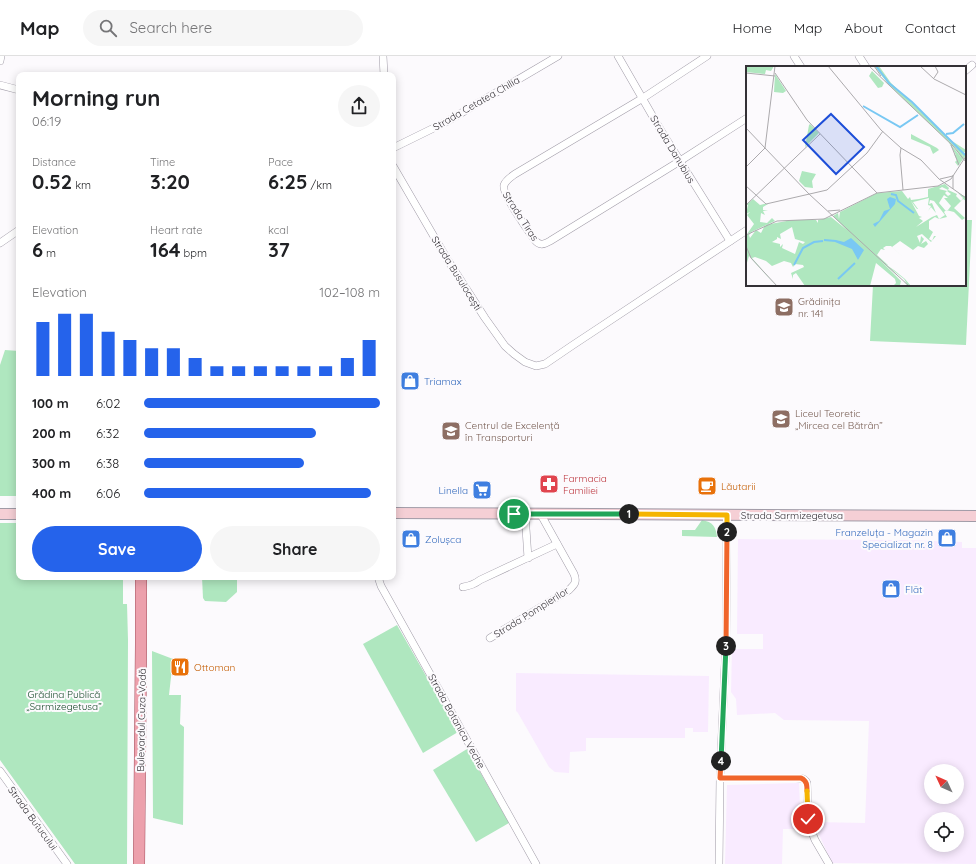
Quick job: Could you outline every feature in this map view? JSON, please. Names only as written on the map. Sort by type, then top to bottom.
[{"type":"main road","name":"Strada Sarmizegetusa","points":[[396,513],[976,516]]},
{"type":"main road","points":[[0,514],[16,514]]},
{"type":"main road","name":"Bulevardul Cuza-Vodă","points":[[139,864],[141,580]]},
{"type":"street","points":[[0,61],[1,56]]},
{"type":"street","points":[[383,56],[384,72]]},
{"type":"street","name":"Strada Cetatea Chilia","points":[[396,147],[446,122],[558,56]]},
{"type":"street","name":"Strada Danubius","points":[[618,56],[660,129],[730,241]]},
{"type":"street","name":"Strada Tiras","points":[[707,56],[643,98],[510,178],[504,185],[507,197],[534,239],[537,243],[541,244],[560,235],[746,119]]},
{"type":"street","points":[[794,56],[800,66]]},
{"type":"street","points":[[859,56],[865,66]]},
{"type":"street","points":[[966,70],[972,65]]},
{"type":"street","points":[[0,85],[16,89]]},
{"type":"street","name":"Strada Busuiocești","points":[[396,171],[447,259],[505,346],[526,362],[536,366],[545,364],[730,241]]},
{"type":"street","points":[[730,241],[746,231]]},
{"type":"street","points":[[0,241],[16,232]]},
{"type":"street","name":"Strada Pompierilor","points":[[490,638],[569,590],[575,584],[576,579],[574,574],[540,513]]},
{"type":"street","points":[[525,514],[528,558]]},
{"type":"street","points":[[719,864],[720,778],[726,641],[727,515]]},
{"type":"street","points":[[463,587],[476,583],[557,544]]},
{"type":"street","name":"Strada Botanica Veche","points":[[379,580],[536,864]]},
{"type":"street","name":"Strada Butucului","points":[[0,771],[67,864]]},
{"type":"street","points":[[720,778],[801,778],[804,780],[807,783],[808,819],[810,828],[829,864]]},
{"type":"shaded area","points":[[738,539],[905,540],[962,542],[962,548],[976,548],[976,864],[832,863],[814,824],[816,822],[865,823],[869,721],[784,720],[775,713],[737,715],[736,699],[731,692],[732,649],[763,649],[763,634],[737,634]]},
{"type":"shaded area","points":[[516,673],[709,676],[708,732],[693,732],[693,728],[685,728],[685,738],[586,738],[586,751],[570,752],[569,773],[555,772],[549,767],[516,711]]},
{"type":"shaded area","points":[[799,783],[801,829],[783,829],[782,864],[725,864],[727,785]]},
{"type":"green space","points":[[966,220],[972,220],[966,345],[870,341],[873,286],[966,286]]},
{"type":"green space","points":[[5,350],[16,351],[16,496],[0,496],[0,365]]},
{"type":"green space","points":[[702,520],[709,522],[713,526],[716,530],[717,537],[682,536],[682,530],[695,530]]},
{"type":"green space","name":"Grădina Publică „Sarmizegetusa”","points":[[0,523],[16,523],[16,580],[123,580],[123,604],[127,604],[128,640],[127,864],[75,864],[0,760]]},
{"type":"green space","points":[[202,580],[237,580],[237,592],[226,602],[205,601],[203,598]]},
{"type":"green space","points":[[397,625],[458,732],[423,753],[363,644]]},
{"type":"green space","points":[[152,651],[173,659],[169,695],[181,695],[180,724],[184,727],[183,825],[153,818]]},
{"type":"green space","points":[[467,749],[509,823],[476,842],[433,770]]},
{"type":"place","name":"Grădinița nr. 141","points":[[784,307]]},
{"type":"place","name":"Triamax","points":[[410,381]]},
{"type":"place","name":"Liceul Teoretic „Mircea cel Bătrân”","points":[[781,419]]},
{"type":"place","name":"Centrul de Excelență în Transporturi","points":[[451,431]]},
{"type":"place","name":"Farmacia Familiei","points":[[549,484]]},
{"type":"place","name":"Lăutarii","points":[[707,486]]},
{"type":"place","name":"Linella","points":[[482,490]]},
{"type":"place","name":"Franzeluța - Magazin Specializat nr. 8","points":[[947,538]]},
{"type":"place","name":"Zolușca","points":[[411,539]]},
{"type":"place","name":"Flät","points":[[891,589]]},
{"type":"place","name":"Ottoman","points":[[180,667]]},
{"type":"route","points":[[514,514],[727,515],[726,641],[720,778],[801,778],[807,783],[808,819]]}]
